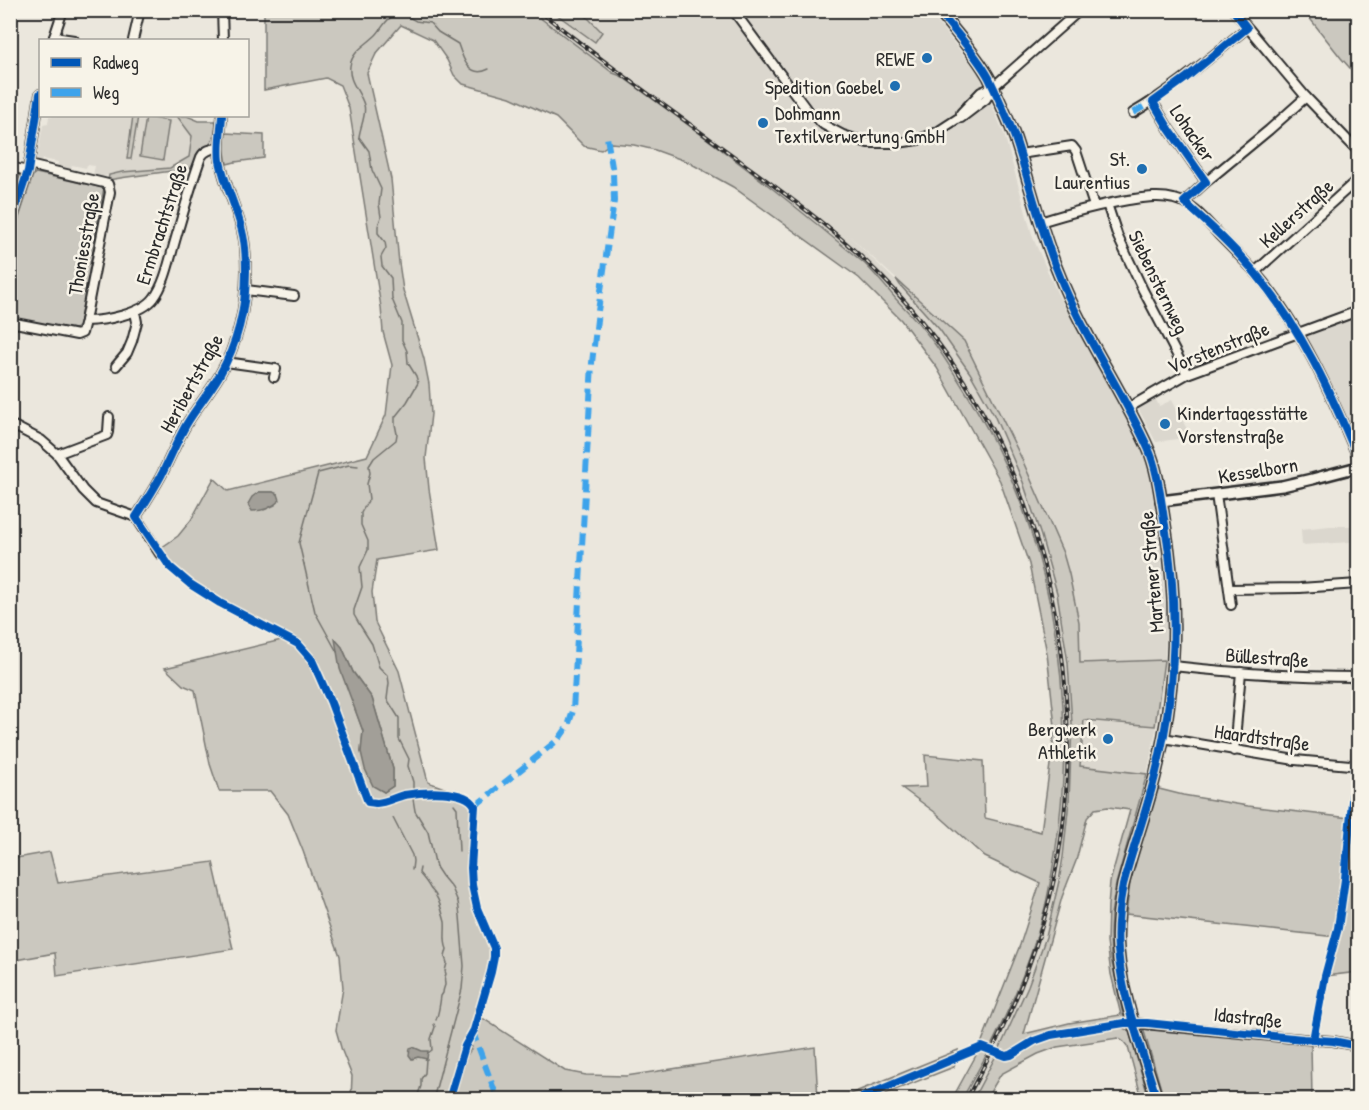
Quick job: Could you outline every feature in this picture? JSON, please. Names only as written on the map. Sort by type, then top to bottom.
[{"type":"street","points":[[54,39],[63,10]]},
{"type":"street","points":[[133,39],[140,10]]},
{"type":"street","points":[[222,10],[223,39]]},
{"type":"street","points":[[733,10],[807,110],[824,125],[843,135],[868,143],[918,140],[961,118],[986,99],[993,87],[1080,10]]},
{"type":"street","name":"Martener Straße","points":[[938,10],[975,57],[993,87],[1014,135],[1055,267],[1074,309],[1148,449],[1161,501],[1173,586],[1173,666],[1164,738],[1154,781],[1123,885],[1118,918],[1120,968],[1157,1100]]},
{"type":"street","points":[[1233,10],[1306,97],[1359,151]]},
{"type":"street","points":[[1133,113],[1153,102],[1186,78],[1247,28]]},
{"type":"street","points":[[1184,202],[1306,97]]},
{"type":"street","points":[[10,225],[28,168],[39,100]]},
{"type":"street","name":"Lohacker","points":[[1153,102],[1206,182]]},
{"type":"street","name":"Heribertstraße","points":[[136,517],[161,476],[188,422],[218,378],[237,335],[246,290],[245,254],[242,231],[223,171],[219,148],[222,117]]},
{"type":"street","points":[[1020,154],[1072,146],[1076,151],[1094,206]]},
{"type":"street","name":"Ermbrachtstraße","points":[[10,322],[77,335],[82,333],[85,321],[135,312],[144,307],[154,298],[166,274],[202,154],[213,148],[219,148]]},
{"type":"street","points":[[10,167],[28,168]]},
{"type":"street","name":"Thoniesstraße","points":[[28,168],[108,184],[110,187],[85,321]]},
{"type":"street","name":"Kellerstraße","points":[[1255,272],[1359,179]]},
{"type":"street","points":[[1040,222],[1094,206],[1147,197],[1166,197],[1184,202],[1216,231],[1255,272],[1298,333],[1359,458]]},
{"type":"street","name":"Siebensternweg","points":[[1107,204],[1118,237],[1186,374]]},
{"type":"street","points":[[246,290],[294,296]]},
{"type":"street","name":"Vorstenstraße","points":[[1128,408],[1186,374],[1359,311]]},
{"type":"street","name":"Ermbrachtstraße","points":[[116,366],[127,354],[132,341],[137,322],[135,312]]},
{"type":"street","name":"Heribertstraße","points":[[226,362],[276,370]]},
{"type":"street","points":[[57,454],[107,435],[109,417]]},
{"type":"street","points":[[10,424],[41,441],[57,454],[90,498],[100,505],[136,517],[160,554]]},
{"type":"street","name":"Kesselborn","points":[[1161,501],[1300,482],[1359,467]]},
{"type":"street","points":[[1216,494],[1232,605]]},
{"type":"street","points":[[1230,589],[1359,584]]},
{"type":"street","name":"Büllestraße","points":[[1173,666],[1325,677],[1359,677]]},
{"type":"street","points":[[1234,751],[1241,672]]},
{"type":"street","name":"Haardtstraße","points":[[1164,738],[1295,760],[1350,765],[1356,764],[1358,737]]},
{"type":"street","name":"Idastraße","points":[[1134,1023],[1333,1041],[1359,1046]]},
{"type":"shaded area","points":[[264,11],[531,11],[724,152],[825,231],[869,268],[933,341],[990,435],[1016,491],[1036,549],[1051,608],[1060,669],[1064,731],[1062,792],[1055,854],[1046,904],[1028,963],[991,1046],[981,1044],[1020,945],[1040,883],[985,857],[936,813],[902,788],[927,787],[925,755],[983,761],[985,818],[1041,832],[1055,727],[1047,653],[1029,564],[1000,481],[937,368],[901,320],[859,278],[733,187],[688,162],[655,150],[611,143],[601,150],[584,146],[556,118],[510,97],[463,84],[454,75],[433,40],[401,25],[376,54],[367,73],[391,179],[403,290],[424,359],[429,384],[431,414],[426,458],[439,550],[377,560],[372,592],[375,622],[399,671],[428,782],[461,795],[475,806],[472,884],[494,957],[479,1016],[565,1071],[586,1075],[626,1076],[815,1047],[818,1099],[454,1099],[472,1047],[466,1046],[449,1099],[351,1099],[352,1076],[336,1030],[343,988],[340,956],[288,814],[270,791],[219,791],[210,764],[195,690],[183,685],[165,668],[290,638],[194,585],[171,565],[161,548],[178,536],[191,520],[214,478],[228,491],[367,456],[386,415],[392,365],[383,332],[349,108],[340,85],[326,78],[264,90]],"holes":[[[259,492],[273,492],[275,505],[264,510]],[[342,647],[353,672],[372,698],[393,769],[393,786],[384,792],[361,752],[363,731],[355,709]]]},
{"type":"shaded area","points":[[531,11],[552,11],[570,24],[582,11],[928,11],[979,74],[1004,134],[1033,238],[1057,293],[1138,438],[1147,462],[1153,493],[1162,559],[1166,616],[1165,665],[1158,720],[1147,774],[1080,766],[1084,719],[1155,726],[1163,661],[1080,663],[1079,622],[1063,553],[1021,457],[964,341],[847,234],[900,285],[940,330],[970,373],[994,415],[1023,482],[1041,536],[1057,593],[1068,663],[1072,724],[1069,801],[1059,881],[1046,937],[1028,986],[999,1050],[973,1099],[962,1099],[988,1052],[1022,980],[1044,911],[1060,823],[1064,767],[1064,717],[1058,648],[1052,614],[1044,575],[1013,482],[977,409],[949,365],[924,330],[866,266],[762,180]]},
{"type":"shaded area","points":[[552,11],[582,11],[602,32],[595,42]]},
{"type":"shaded area","points":[[1304,11],[1358,11],[1358,77],[1341,58]]},
{"type":"shaded area","points":[[49,117],[178,117],[192,136],[189,157],[170,168],[122,172],[102,177],[93,175],[95,166],[87,165],[86,168],[72,165],[71,170],[57,168],[58,162],[42,159],[41,164],[36,163],[43,125],[48,124]]},
{"type":"shaded area","points":[[133,117],[138,117],[131,159],[127,159]]},
{"type":"shaded area","points":[[146,117],[169,121],[163,160],[140,156]]},
{"type":"shaded area","points":[[178,117],[216,121],[215,133],[210,144],[198,154],[191,168],[108,180],[109,175],[122,172],[170,168],[189,157],[192,136]]},
{"type":"shaded area","points":[[226,133],[264,135],[264,158],[227,164],[224,147]]},
{"type":"shaded area","points":[[11,169],[17,170],[20,177],[11,204]]},
{"type":"shaded area","points":[[36,173],[104,188],[79,326],[75,329],[29,323],[11,317],[11,242],[33,175]]},
{"type":"shaded area","points":[[896,279],[964,341],[1021,457],[1063,553],[1079,622],[1080,663],[1164,660],[1155,726],[1084,720],[1080,766],[1147,774],[1116,884],[1111,914],[1111,958],[1124,1019],[1049,1033],[1034,1038],[1011,1053],[1001,1052],[999,1057],[1008,1058],[1031,1044],[1052,1037],[1119,1026],[1129,1031],[1149,1099],[1142,1099],[1128,1047],[1118,1038],[1057,1047],[1038,1054],[1001,1074],[986,1099],[973,1099],[999,1050],[1028,986],[1046,937],[1059,881],[1069,801],[1072,724],[1068,663],[1057,593],[1041,536],[1023,482],[994,415],[970,373],[940,330]],"holes":[[[1108,807],[1130,810],[1110,882],[1108,906],[1107,942],[1111,974],[1121,1015],[1069,1023],[1024,1034],[1062,897],[1076,861],[1087,818],[1095,809]]]},
{"type":"shaded area","points":[[1358,315],[1358,424],[1350,427],[1304,335]]},
{"type":"shaded area","name":"Kindertagesstätte Vorstenstraße","points":[[1155,398],[1159,406],[1172,400],[1191,437],[1156,442],[1139,410],[1140,406]]},
{"type":"shaded area","points":[[259,492],[273,492],[278,494],[280,500],[267,508],[252,511],[248,504]]},
{"type":"shaded area","points":[[1351,526],[1351,542],[1302,545],[1301,529]]},
{"type":"shaded area","points":[[335,639],[342,647],[353,672],[372,698],[393,769],[393,786],[384,792],[373,786],[365,769],[361,752],[363,731],[340,669]]},
{"type":"shaded area","points":[[1155,788],[1248,806],[1358,819],[1358,972],[1325,976],[1336,937],[1126,914],[1133,860]]},
{"type":"shaded area","points":[[50,852],[58,883],[213,862],[233,949],[57,976],[55,953],[11,961],[11,859]]},
{"type":"shaded area","points":[[1143,1028],[1311,1044],[1312,1099],[1164,1099]]},
{"type":"shaded area","points":[[410,1048],[428,1051],[427,1059],[418,1057],[412,1059],[409,1055]]},
{"type":"shaded area","points":[[958,1050],[954,1067],[872,1099],[838,1099]]},
{"type":"shaded area","points":[[979,1050],[988,1052],[962,1099],[952,1099]]},
{"type":"waterway","points":[[433,1100],[462,989],[464,966],[458,902],[452,888],[436,867],[428,832],[415,811],[409,759],[399,739],[399,718],[387,699],[388,676],[379,667],[372,644],[354,615],[362,587],[360,567],[368,550],[368,541],[361,525],[361,513],[369,499],[367,484],[369,466],[374,458],[396,440],[395,417],[418,383],[408,363],[407,351],[402,340],[402,323],[392,299],[391,278],[382,266],[381,257],[386,248],[385,242],[378,233],[381,217],[379,204],[381,189],[372,170],[369,151],[359,137],[365,109],[351,77],[350,66],[356,52],[376,35],[389,19],[401,14],[416,21],[430,23],[438,32],[458,44],[465,61],[472,69],[476,71],[489,69]]},
{"type":"waterway","points":[[337,652],[315,612],[299,543],[318,473],[349,465],[358,466]]},
{"type":"waterway","points":[[454,804],[457,808],[459,851]]},
{"type":"waterway","points":[[393,818],[412,855],[412,870]]},
{"type":"waterway","points":[[420,868],[419,873],[436,895],[445,922],[447,949],[445,985],[436,1020]]},
{"type":"waterway","points":[[428,1053],[432,1050],[431,1039],[434,1024]]},
{"type":"waterway","points":[[416,1100],[421,1079],[425,1073],[426,1059]]},
{"type":"railway","points":[[538,10],[810,213],[880,275],[935,338],[981,409],[1017,484],[1044,564],[1061,647],[1068,731],[1064,814],[1050,897],[1043,924],[1015,1001],[966,1100]]},
{"type":"marked path","points":[[1133,113],[1157,99]]},
{"type":"marked path","points":[[475,806],[559,739],[568,726],[573,711],[592,363],[614,201],[613,173],[607,137]]},
{"type":"marked path","points":[[474,1030],[498,1100]]},
{"type":"cycle path","points":[[938,10],[978,60],[996,93],[1015,138],[1040,223],[1058,272],[1078,317],[1148,448],[1159,486],[1169,556],[1174,618],[1171,680],[1163,742],[1123,885],[1117,934],[1124,987],[1157,1100]]},
{"type":"cycle path","points":[[1233,10],[1247,28],[1153,102],[1206,182],[1184,202],[1239,255],[1287,316],[1326,385],[1358,458]]},
{"type":"cycle path","points":[[10,225],[28,171],[39,100]]},
{"type":"cycle path","points":[[222,117],[220,161],[241,226],[245,248],[246,282],[242,314],[227,361],[186,425],[153,491],[136,517],[170,567],[190,584],[220,603],[298,644],[312,660],[331,703],[368,802],[380,803],[404,795],[432,792],[463,796],[475,806],[472,885],[477,908],[494,948],[494,957],[474,1030],[465,1046],[449,1100]]},
{"type":"cycle path","points":[[1313,1040],[1325,976],[1338,928],[1345,879],[1358,734]]},
{"type":"cycle path","points":[[856,1100],[982,1047],[1006,1056],[1051,1035],[1124,1023],[1147,1023],[1333,1041],[1358,1046]]},
{"type":"place","name":"REWE","points":[[927,58]]},
{"type":"place","name":"Spedition Goebel","points":[[895,86]]},
{"type":"place","name":"Dohmann Textilverwertung GmbH","points":[[763,123]]},
{"type":"place","name":"St. Laurentius","points":[[1142,169]]},
{"type":"place","name":"Kindertagesstätte Vorstenstraße","points":[[1165,424]]},
{"type":"place","name":"Bergwerk Athletik","points":[[1108,739]]}]
